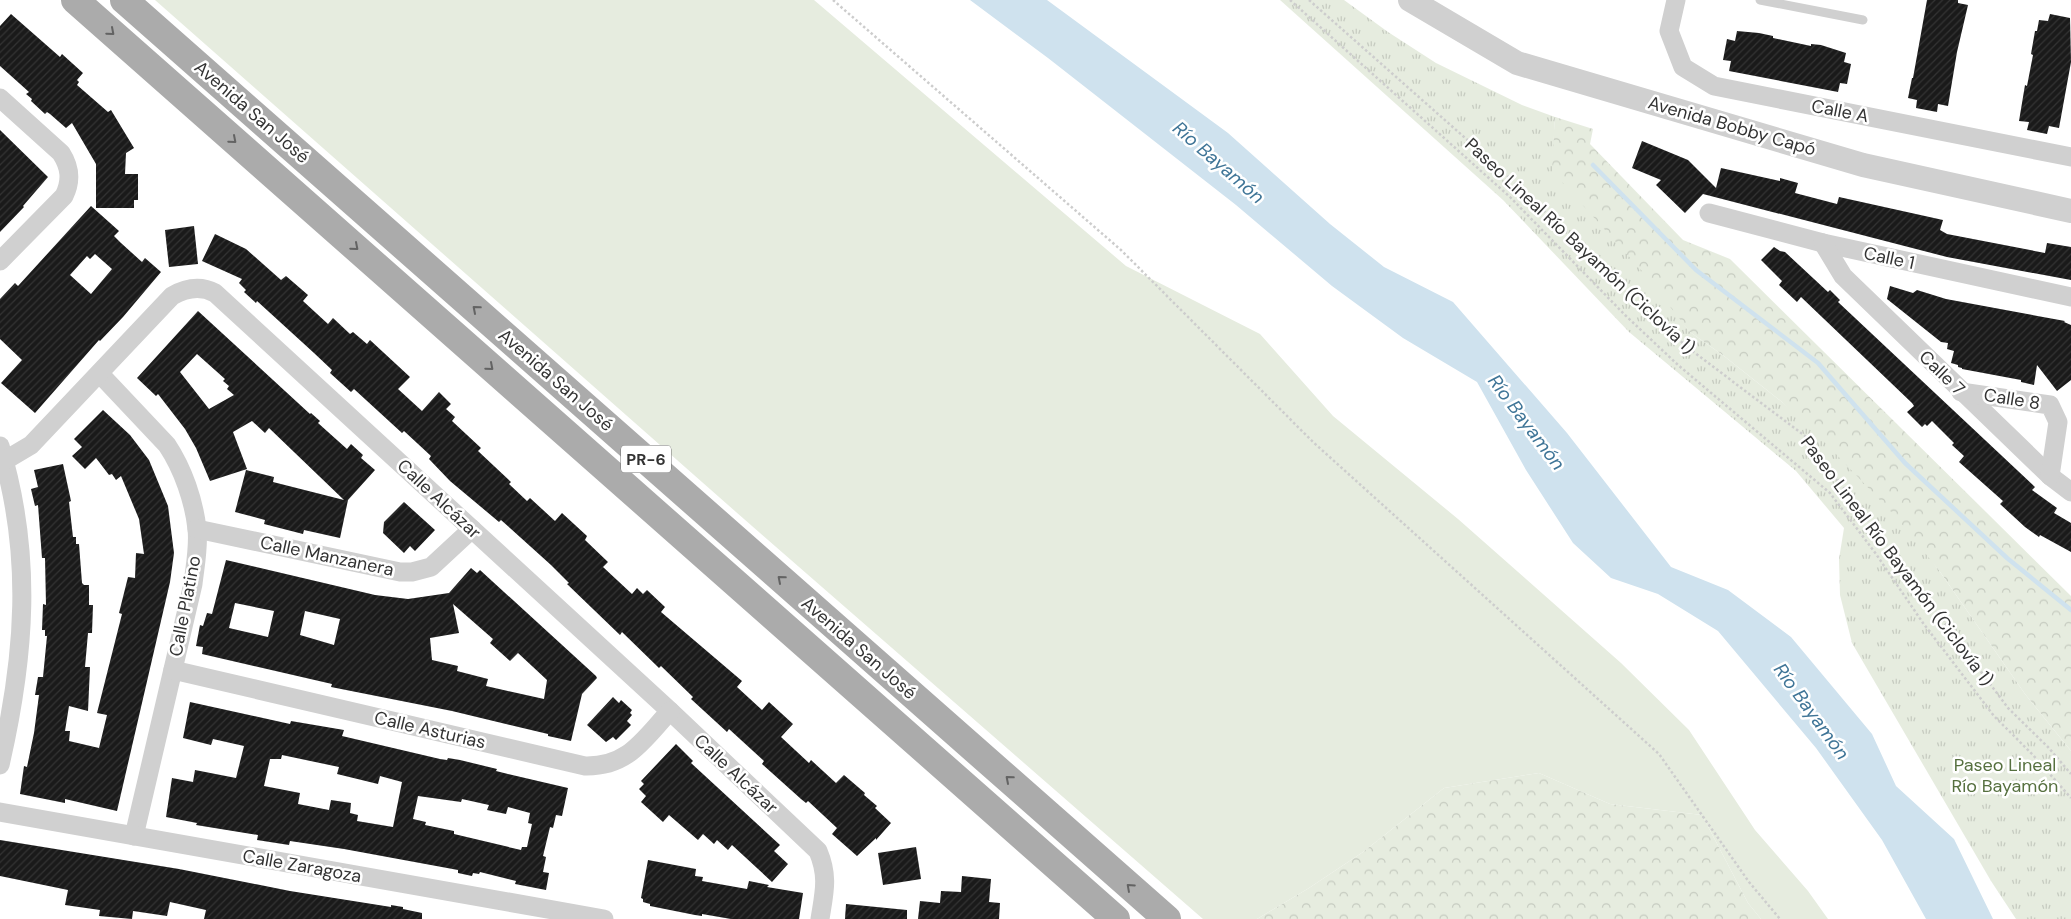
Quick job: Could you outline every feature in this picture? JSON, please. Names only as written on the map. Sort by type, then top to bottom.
[{"type":"main road","name":"Avenida San José","points":[[75,0],[1116,919]]},
{"type":"main road","name":"Avenida San José","points":[[124,0],[1167,919]]},
{"type":"street","name":"Avenida Bobby Capó","points":[[1410,0],[1517,64],[1863,165],[2071,211]]},
{"type":"street","name":"Calle A","points":[[1676,0],[1669,31],[1683,67],[1714,86],[2071,157]]},
{"type":"street","points":[[0,98],[60,153],[66,160],[70,177],[64,196],[0,261]]},
{"type":"street","name":"Calle 1","points":[[1709,213],[1823,243],[2071,297]]},
{"type":"street","name":"Calle 7","points":[[1823,243],[1843,276],[1961,392],[2050,476],[2071,492]]},
{"type":"street","name":"Calle Alcázar","points":[[2,453],[30,445],[100,374],[172,296],[182,290],[200,287],[207,289],[214,293],[670,711],[818,851],[823,863],[826,880],[820,919]]},
{"type":"street","name":"Calle Platino","points":[[100,374],[167,445],[175,456],[190,496],[197,530],[193,584],[134,836]]},
{"type":"street","name":"Calle 8","points":[[1961,392],[2050,405],[2058,422],[2050,476]]},
{"type":"street","points":[[0,764],[12,714],[18,675],[22,577],[12,490],[2,453]]},
{"type":"street","name":"Calle Manzanera","points":[[197,530],[400,572],[412,572],[430,567],[472,529]]},
{"type":"street","name":"Calle Asturias","points":[[172,670],[585,766],[597,766],[618,761],[631,753],[670,711]]},
{"type":"street","name":"Calle Zaragoza","points":[[0,812],[604,919]]},
{"type":"lane","points":[[1760,0],[1864,20]]},
{"type":"path","points":[[833,0],[1121,250],[1313,442],[1659,754],[1749,882],[1780,919]]},
{"type":"path","points":[[1290,0],[1510,197],[1625,315],[1678,365],[1830,492],[1927,629],[1994,716],[2033,755],[2071,798]]},
{"type":"path","name":"Paseo Lineal Río Bayamón (Ciclovía 1)","points":[[1309,0],[1498,167],[1565,230],[1645,311],[1691,350],[1805,436],[2008,708],[2048,747],[2071,774]]},
{"type":"green space","points":[[155,0],[814,0],[1126,266],[1260,334],[1333,416],[1458,519],[1621,663],[1689,730],[1755,830],[1808,891],[1828,919],[1761,919],[1748,903],[1702,815],[1610,804],[1539,773],[1444,788],[1363,852],[1309,888],[1257,919],[1203,919],[736,512]]},
{"type":"green space","name":"Paseo Lineal Río Bayamón","points":[[1280,0],[1344,0],[1388,32],[1436,63],[1522,105],[1555,117],[1552,171],[1642,271],[1690,332],[1782,402],[1814,431],[1896,517],[1938,569],[2025,694],[2071,751],[2071,919],[2016,919],[1991,881],[1852,643],[1840,595],[1839,559],[1844,528],[1796,471],[1629,332],[1503,200]]},
{"type":"green space","points":[[1555,117],[1593,129],[1590,144],[1683,240],[1730,259],[2071,596],[2071,751],[2025,694],[1938,569],[1782,402],[1690,332],[1551,171]]},
{"type":"green space","points":[[1539,773],[1610,804],[1702,815],[1748,903],[1761,919],[1257,919],[1309,888],[1363,852],[1444,788]]},
{"type":"water","name":"Río Bayamón","points":[[970,0],[1047,0],[1228,133],[1330,224],[1384,267],[1453,302],[1567,433],[1671,567],[1728,590],[1791,637],[1872,734],[1896,786],[1954,839],[1993,919],[1926,919],[1882,840],[1816,748],[1718,631],[1658,594],[1611,578],[1573,543],[1526,470],[1477,382],[1403,338],[1332,286],[1236,205],[1048,58]]},
{"type":"building","points":[[1927,0],[1958,0],[1958,3],[1968,5],[1957,52],[1948,106],[1938,104],[1937,112],[1916,108],[1917,100],[1908,98]]},
{"type":"building","points":[[11,14],[60,57],[62,54],[83,73],[77,80],[79,82],[77,85],[108,112],[111,110],[134,148],[126,153],[125,174],[138,174],[138,200],[134,200],[134,208],[96,208],[96,164],[72,123],[66,128],[47,112],[45,114],[31,101],[32,99],[26,94],[29,92],[0,66],[0,26]]},
{"type":"building","points":[[2050,14],[2070,18],[2071,62],[2059,128],[2049,126],[2047,134],[2027,130],[2029,122],[2019,121],[2025,85],[2027,86],[2033,55],[2031,54],[2035,31],[2037,31],[2039,20],[2048,21]]},
{"type":"building","points":[[1737,31],[1759,33],[1811,46],[1811,44],[1821,45],[1846,53],[1844,62],[1851,64],[1847,84],[1840,83],[1838,92],[1729,71],[1731,61],[1723,60],[1727,39],[1735,41]]},
{"type":"building","points":[[0,130],[48,177],[24,207],[0,232]]},
{"type":"building","points":[[1642,141],[1688,160],[1716,188],[1721,168],[1798,183],[1795,193],[1837,204],[1839,197],[1943,220],[1940,230],[1947,234],[2045,253],[2047,243],[2071,247],[2071,280],[1947,257],[1703,194],[1685,213],[1656,185],[1661,180],[1632,168]]},
{"type":"building","points":[[91,206],[119,231],[114,236],[121,243],[142,262],[145,258],[161,272],[123,317],[99,340],[35,413],[1,383],[22,360],[0,339],[0,299],[15,283],[18,286]],"holes":[[[95,254],[112,269],[91,294],[70,275],[87,256],[90,259]]]},
{"type":"building","points":[[194,226],[198,264],[169,267],[165,230]]},
{"type":"building","points":[[215,234],[246,249],[281,280],[286,276],[308,295],[303,301],[328,324],[333,318],[350,334],[353,332],[367,344],[370,340],[410,377],[398,389],[422,411],[439,392],[451,404],[446,409],[455,417],[452,421],[481,448],[478,451],[511,482],[509,484],[527,501],[530,498],[555,521],[562,513],[587,536],[585,540],[608,562],[603,567],[632,594],[637,588],[643,594],[647,590],[665,607],[661,612],[742,681],[737,687],[762,710],[769,702],[793,724],[781,737],[809,763],[811,760],[836,783],[844,775],[865,793],[864,795],[877,806],[875,808],[891,823],[876,840],[876,838],[857,856],[832,834],[837,828],[808,801],[806,803],[801,799],[762,764],[764,761],[729,729],[727,732],[691,699],[693,697],[661,666],[659,668],[622,632],[620,635],[567,584],[569,583],[551,565],[501,520],[499,522],[450,481],[429,459],[431,456],[404,431],[402,433],[354,389],[351,392],[330,373],[332,370],[314,353],[257,301],[256,303],[244,292],[246,290],[239,283],[242,279],[202,261]]},
{"type":"building","points":[[1774,247],[1785,252],[1828,292],[1830,290],[1840,300],[1838,302],[2035,487],[2032,490],[2057,508],[2054,513],[2071,523],[2071,552],[2040,535],[2039,537],[2025,527],[2000,504],[2003,501],[1959,462],[1964,456],[1932,421],[1927,426],[1925,424],[1922,427],[1907,412],[1914,406],[1912,403],[1801,297],[1797,302],[1779,285],[1782,281],[1761,260]]},
{"type":"building","points":[[1890,286],[1913,293],[1917,290],[1946,299],[2065,321],[2071,325],[2071,380],[2057,391],[2037,365],[2034,385],[2021,382],[2021,380],[1958,367],[1958,365],[1951,363],[1954,351],[1947,349],[1948,343],[1941,342],[1887,299]]},
{"type":"building","points":[[198,311],[320,421],[318,423],[347,449],[351,444],[363,455],[361,458],[375,470],[348,500],[340,538],[304,530],[303,534],[264,524],[265,520],[235,512],[246,470],[274,477],[273,482],[344,500],[269,428],[265,433],[252,421],[233,432],[247,469],[210,481],[196,448],[185,429],[158,394],[156,396],[137,378]],"holes":[[[197,354],[225,379],[223,381],[229,386],[227,389],[234,395],[209,409],[180,372]]]},
{"type":"building","points":[[103,410],[130,435],[149,460],[168,506],[174,553],[170,582],[117,811],[65,799],[65,803],[20,794],[24,766],[27,767],[34,733],[39,695],[35,695],[38,677],[43,677],[47,636],[45,636],[45,630],[42,630],[43,604],[46,605],[45,558],[42,558],[38,505],[35,506],[31,489],[38,487],[34,470],[63,464],[71,501],[69,502],[73,537],[76,537],[76,544],[79,544],[82,583],[89,585],[89,605],[93,605],[92,633],[88,633],[85,667],[90,667],[88,711],[69,706],[65,731],[70,731],[69,741],[99,748],[107,715],[97,713],[122,614],[119,613],[128,577],[135,578],[136,553],[144,554],[139,519],[121,476],[116,480],[112,474],[109,475],[96,458],[85,469],[72,456],[82,447],[74,439]]},
{"type":"building","points":[[404,502],[435,530],[415,551],[410,546],[404,553],[383,533],[384,522]]},
{"type":"building","points":[[226,560],[375,595],[408,599],[449,593],[471,568],[477,573],[480,570],[597,678],[582,694],[571,741],[452,711],[331,687],[332,684],[202,654],[203,647],[196,646],[200,625],[203,626],[207,613],[212,614]],"holes":[[[235,603],[274,611],[268,637],[229,628]],[[453,604],[493,639],[490,643],[510,661],[518,653],[547,680],[544,699],[486,686],[488,679],[457,671],[458,666],[432,660],[430,638],[459,633]],[[305,611],[340,619],[334,645],[300,635]]]},
{"type":"building","points":[[613,697],[619,703],[621,700],[632,710],[630,713],[632,715],[627,721],[631,725],[616,740],[613,737],[606,742],[587,725]]},
{"type":"building","points":[[190,702],[290,724],[291,721],[344,730],[342,736],[440,759],[460,760],[497,769],[496,771],[568,788],[562,816],[556,815],[553,828],[550,827],[543,856],[546,857],[543,872],[549,873],[546,890],[515,884],[516,881],[480,872],[479,874],[473,873],[472,876],[458,873],[458,870],[344,849],[290,841],[289,845],[257,840],[258,835],[196,825],[197,823],[166,817],[172,778],[193,782],[195,770],[236,778],[244,746],[213,739],[211,745],[183,738]],"holes":[[[282,755],[339,767],[337,774],[378,784],[380,776],[402,782],[393,827],[357,821],[358,815],[350,813],[351,803],[331,800],[329,810],[298,804],[300,793],[264,786],[270,759],[281,759]],[[418,796],[461,802],[462,799],[489,805],[487,810],[506,814],[508,807],[530,813],[528,823],[532,824],[527,847],[522,847],[521,850],[454,834],[454,831],[425,825],[426,822],[413,819]]]},
{"type":"building","points":[[676,744],[693,761],[691,763],[780,845],[774,851],[788,864],[772,882],[732,845],[728,850],[717,840],[714,844],[703,834],[698,840],[669,815],[663,822],[641,802],[646,796],[639,789],[644,784],[641,781]]},
{"type":"building","points":[[0,840],[179,869],[290,891],[391,907],[391,905],[403,907],[403,909],[422,913],[422,919],[204,919],[206,910],[170,902],[167,916],[133,911],[132,919],[99,916],[100,910],[65,905],[68,890],[0,876]]},
{"type":"building","points":[[916,847],[921,879],[883,885],[878,853]]},
{"type":"building","points":[[648,860],[696,869],[695,876],[703,877],[702,881],[747,889],[749,881],[769,885],[767,887],[803,893],[799,919],[731,919],[702,914],[702,916],[695,915],[650,906],[650,904],[643,902],[641,898]]},
{"type":"building","points":[[962,876],[991,879],[989,902],[1000,903],[999,919],[918,919],[920,901],[940,903],[941,891],[961,892]]},
{"type":"building","points":[[846,904],[907,910],[907,919],[845,919]]},
{"type":"waterway","points":[[1593,165],[1696,270],[1818,363],[1905,463],[2007,558],[2071,610]]}]
